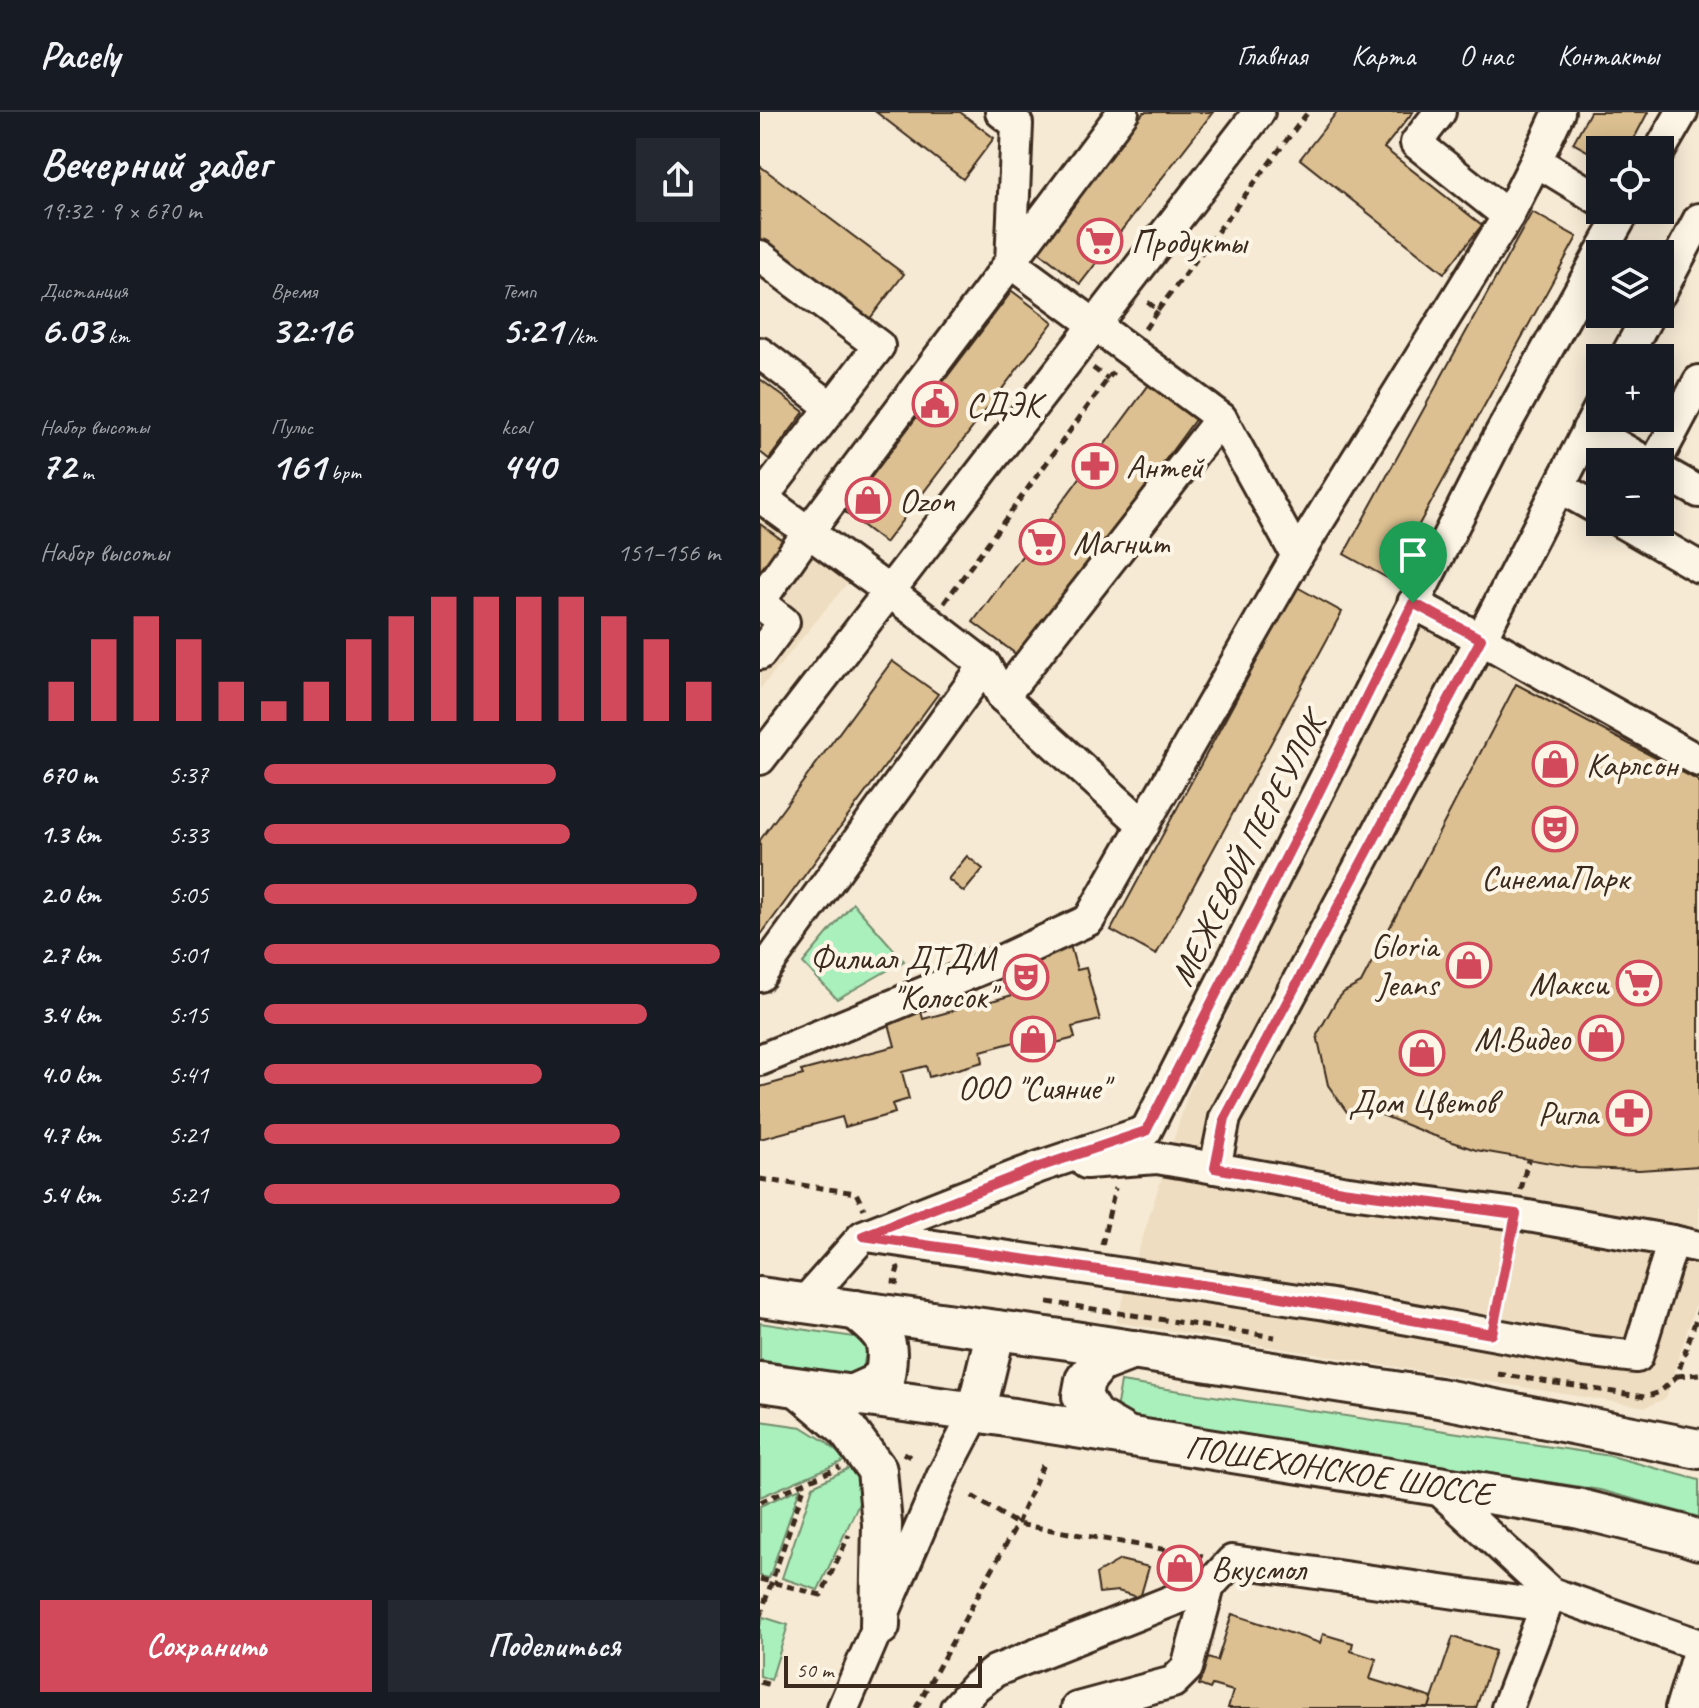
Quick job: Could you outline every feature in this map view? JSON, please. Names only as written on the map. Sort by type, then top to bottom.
[{"type":"main road","points":[[760,1297],[1133,1350],[1698,1443]]},
{"type":"main road","points":[[853,1394],[873,1385],[885,1375],[889,1351],[880,1330],[856,1310]]},
{"type":"main road","points":[[976,1412],[996,1330]]},
{"type":"main road","points":[[1128,1436],[1093,1416],[1082,1396],[1085,1380],[1099,1363],[1133,1350]]},
{"type":"main road","name":"ПОШЕХОНСКОЕ ШОССЕ","points":[[760,1382],[976,1412],[1576,1508],[1699,1540]]},
{"type":"main road","points":[[799,1388],[846,1428],[877,1470],[882,1524],[880,1626]]},
{"type":"street","points":[[1001,112],[1017,124],[1011,263]]},
{"type":"street","points":[[760,654],[784,622],[760,602],[809,531],[1123,112]]},
{"type":"street","points":[[760,759],[1259,112]]},
{"type":"street","points":[[1440,112],[1416,143],[1508,216]]},
{"type":"street","points":[[760,1060],[998,962],[1089,920],[1297,556],[1508,216],[1559,112]]},
{"type":"street","points":[[1668,136],[1682,112]]},
{"type":"street","points":[[1536,161],[1586,190]]},
{"type":"street","points":[[1674,266],[1699,219]]},
{"type":"street","points":[[760,256],[879,346],[761,497],[985,665],[1003,697],[1144,825]]},
{"type":"street","points":[[1011,263],[1221,418],[1297,556]]},
{"type":"street","name":"МЕЖЕВОЙ ПЕРЕУЛОК","points":[[803,1304],[863,1236],[1039,1167],[1146,1131],[1497,440],[1586,279]]},
{"type":"street","points":[[760,353],[831,407]]},
{"type":"street","points":[[1663,448],[1699,381]]},
{"type":"street","points":[[1003,697],[1221,418]]},
{"type":"street","points":[[1215,1168],[1225,1118],[1481,639],[1587,432]]},
{"type":"street","points":[[1611,432],[1629,448]]},
{"type":"street","points":[[1674,478],[1699,492]]},
{"type":"street","points":[[1559,487],[1586,502]]},
{"type":"street","points":[[1645,536],[1699,567]]},
{"type":"street","points":[[1413,603],[1699,761]]},
{"type":"street","points":[[760,976],[985,665]]},
{"type":"street","points":[[863,1236],[1295,1299],[1584,1351],[1637,1357],[1686,1244],[1518,1207],[1342,1191],[1157,1158],[1039,1167]]},
{"type":"street","points":[[843,1708],[942,1477],[976,1412]]},
{"type":"street","points":[[1435,1486],[1548,1600]]},
{"type":"street","points":[[956,1708],[995,1671],[1209,1586],[1232,1561],[1548,1600],[1699,1647],[1681,1708]]},
{"type":"street","points":[[1077,1708],[1173,1682],[1181,1675],[1187,1668],[1209,1586]]},
{"type":"street","points":[[1512,1707],[1548,1600]]},
{"type":"path","points":[[1158,310],[1308,112]]},
{"type":"path","points":[[1492,1334],[1528,1160]]},
{"type":"path","points":[[1699,1310],[1677,1376],[1699,1374]]},
{"type":"path","points":[[916,1708],[1017,1524],[1044,1462]]},
{"type":"path","points":[[760,1502],[842,1466]]},
{"type":"path","points":[[760,1616],[806,1483]]},
{"type":"path","points":[[972,1496],[1017,1524],[1232,1561]]},
{"type":"path","points":[[760,1579],[821,1595],[855,1522]]},
{"type":"path","points":[[760,1682],[771,1685]]},
{"type":"shaded area","points":[[760,509],[849,581],[760,689]]},
{"type":"shaded area","points":[[1430,603],[1699,752],[1699,1293],[1666,1398],[1646,1407],[1116,1322],[1189,1091]]},
{"type":"green space","points":[[853,903],[904,961],[837,999],[803,963]]},
{"type":"green space","points":[[760,1323],[868,1339],[862,1377],[760,1360]]},
{"type":"green space","points":[[1121,1382],[1611,1456],[1699,1480],[1699,1517],[1600,1490],[1115,1415]]},
{"type":"green space","points":[[760,1421],[802,1427],[826,1442],[846,1460],[760,1497]]},
{"type":"green space","points":[[851,1467],[860,1478],[862,1497],[818,1590],[782,1578],[813,1486]]},
{"type":"green space","points":[[800,1488],[769,1578],[760,1576],[760,1506]]},
{"type":"green space","points":[[763,1617],[788,1625],[771,1680],[760,1676],[760,1626]]},
{"type":"building","points":[[876,112],[960,112],[994,138],[963,179]]},
{"type":"building","points":[[1144,112],[1213,112],[1080,284],[1037,250]]},
{"type":"building","points":[[1337,112],[1413,112],[1384,148],[1482,225],[1444,273],[1300,159]]},
{"type":"building","points":[[1590,112],[1648,112],[1635,136],[1586,136],[1586,150],[1573,143]]},
{"type":"building","points":[[760,166],[904,274],[868,321],[760,240]]},
{"type":"building","points":[[1532,212],[1577,237],[1389,579],[1344,554]]},
{"type":"building","points":[[1012,291],[1053,322],[885,543],[845,512]]},
{"type":"building","points":[[760,379],[804,412],[769,459],[760,452]]},
{"type":"building","points":[[1151,382],[1197,417],[1020,657],[973,622]]},
{"type":"building","points":[[760,524],[789,545],[760,586]]},
{"type":"building","points":[[1297,587],[1342,612],[1156,955],[1111,930]]},
{"type":"building","points":[[892,661],[938,694],[760,936],[760,840]]},
{"type":"building","points":[[1516,684],[1699,781],[1699,1166],[1639,1170],[1579,1168],[1476,1150],[1382,1115],[1347,1112],[1328,1085],[1317,1035],[1336,1001],[1344,992],[1361,983]]},
{"type":"building","points":[[967,856],[983,869],[964,892],[948,879]]},
{"type":"building","points":[[1070,945],[1077,970],[1086,968],[1100,1020],[1072,1027],[1075,1038],[1025,1051],[1022,1040],[981,1051],[983,1062],[929,1077],[926,1066],[902,1072],[909,1099],[892,1104],[895,1113],[845,1127],[842,1117],[760,1139],[760,1087],[803,1075],[801,1071],[895,1046],[888,1020],[921,1011],[923,1019],[956,1010],[954,1001],[985,993],[988,1002],[1030,990],[1023,965],[1048,958],[1046,951]]},
{"type":"building","points":[[1166,1558],[1189,1562],[1186,1577],[1164,1573]]},
{"type":"building","points":[[1120,1560],[1149,1567],[1140,1598],[1118,1591],[1099,1593],[1096,1574]]},
{"type":"building","points":[[1232,1614],[1320,1643],[1323,1634],[1353,1643],[1351,1651],[1376,1659],[1370,1679],[1432,1698],[1429,1708],[1228,1708],[1233,1691],[1199,1685],[1208,1658],[1217,1661]]},
{"type":"building","points":[[1453,1637],[1495,1651],[1476,1708],[1429,1708]]},
{"type":"place","name":"Продукты","points":[[1100,241]]},
{"type":"place","name":"СДЭК","points":[[935,404]]},
{"type":"place","name":"Антей","points":[[1095,466]]},
{"type":"place","name":"Ozon","points":[[868,500]]},
{"type":"place","name":"Магнит","points":[[1042,542]]},
{"type":"place","name":"Карлсон","points":[[1555,764]]},
{"type":"place","name":"СинемаПарк","points":[[1555,829]]},
{"type":"place","name":"Gloria Jeans","points":[[1469,965]]},
{"type":"place","name":"Филиал ДТДМ \"Колосок\"","points":[[1026,977]]},
{"type":"place","name":"Макси","points":[[1639,983]]},
{"type":"place","name":"М.Видео","points":[[1601,1038]]},
{"type":"place","name":"ООО \"Сияние\"","points":[[1033,1039]]},
{"type":"place","name":"Дом Цветов","points":[[1422,1053]]},
{"type":"place","name":"Ригла","points":[[1629,1113]]},
{"type":"place","name":"Вкусмол","points":[[1180,1568]]},
{"type":"route","points":[[1413,603],[1481,639],[1225,1118],[1215,1168],[1342,1191],[1516,1214],[1492,1334],[1264,1294],[863,1236],[1039,1167],[1146,1131],[1413,603]]}]
